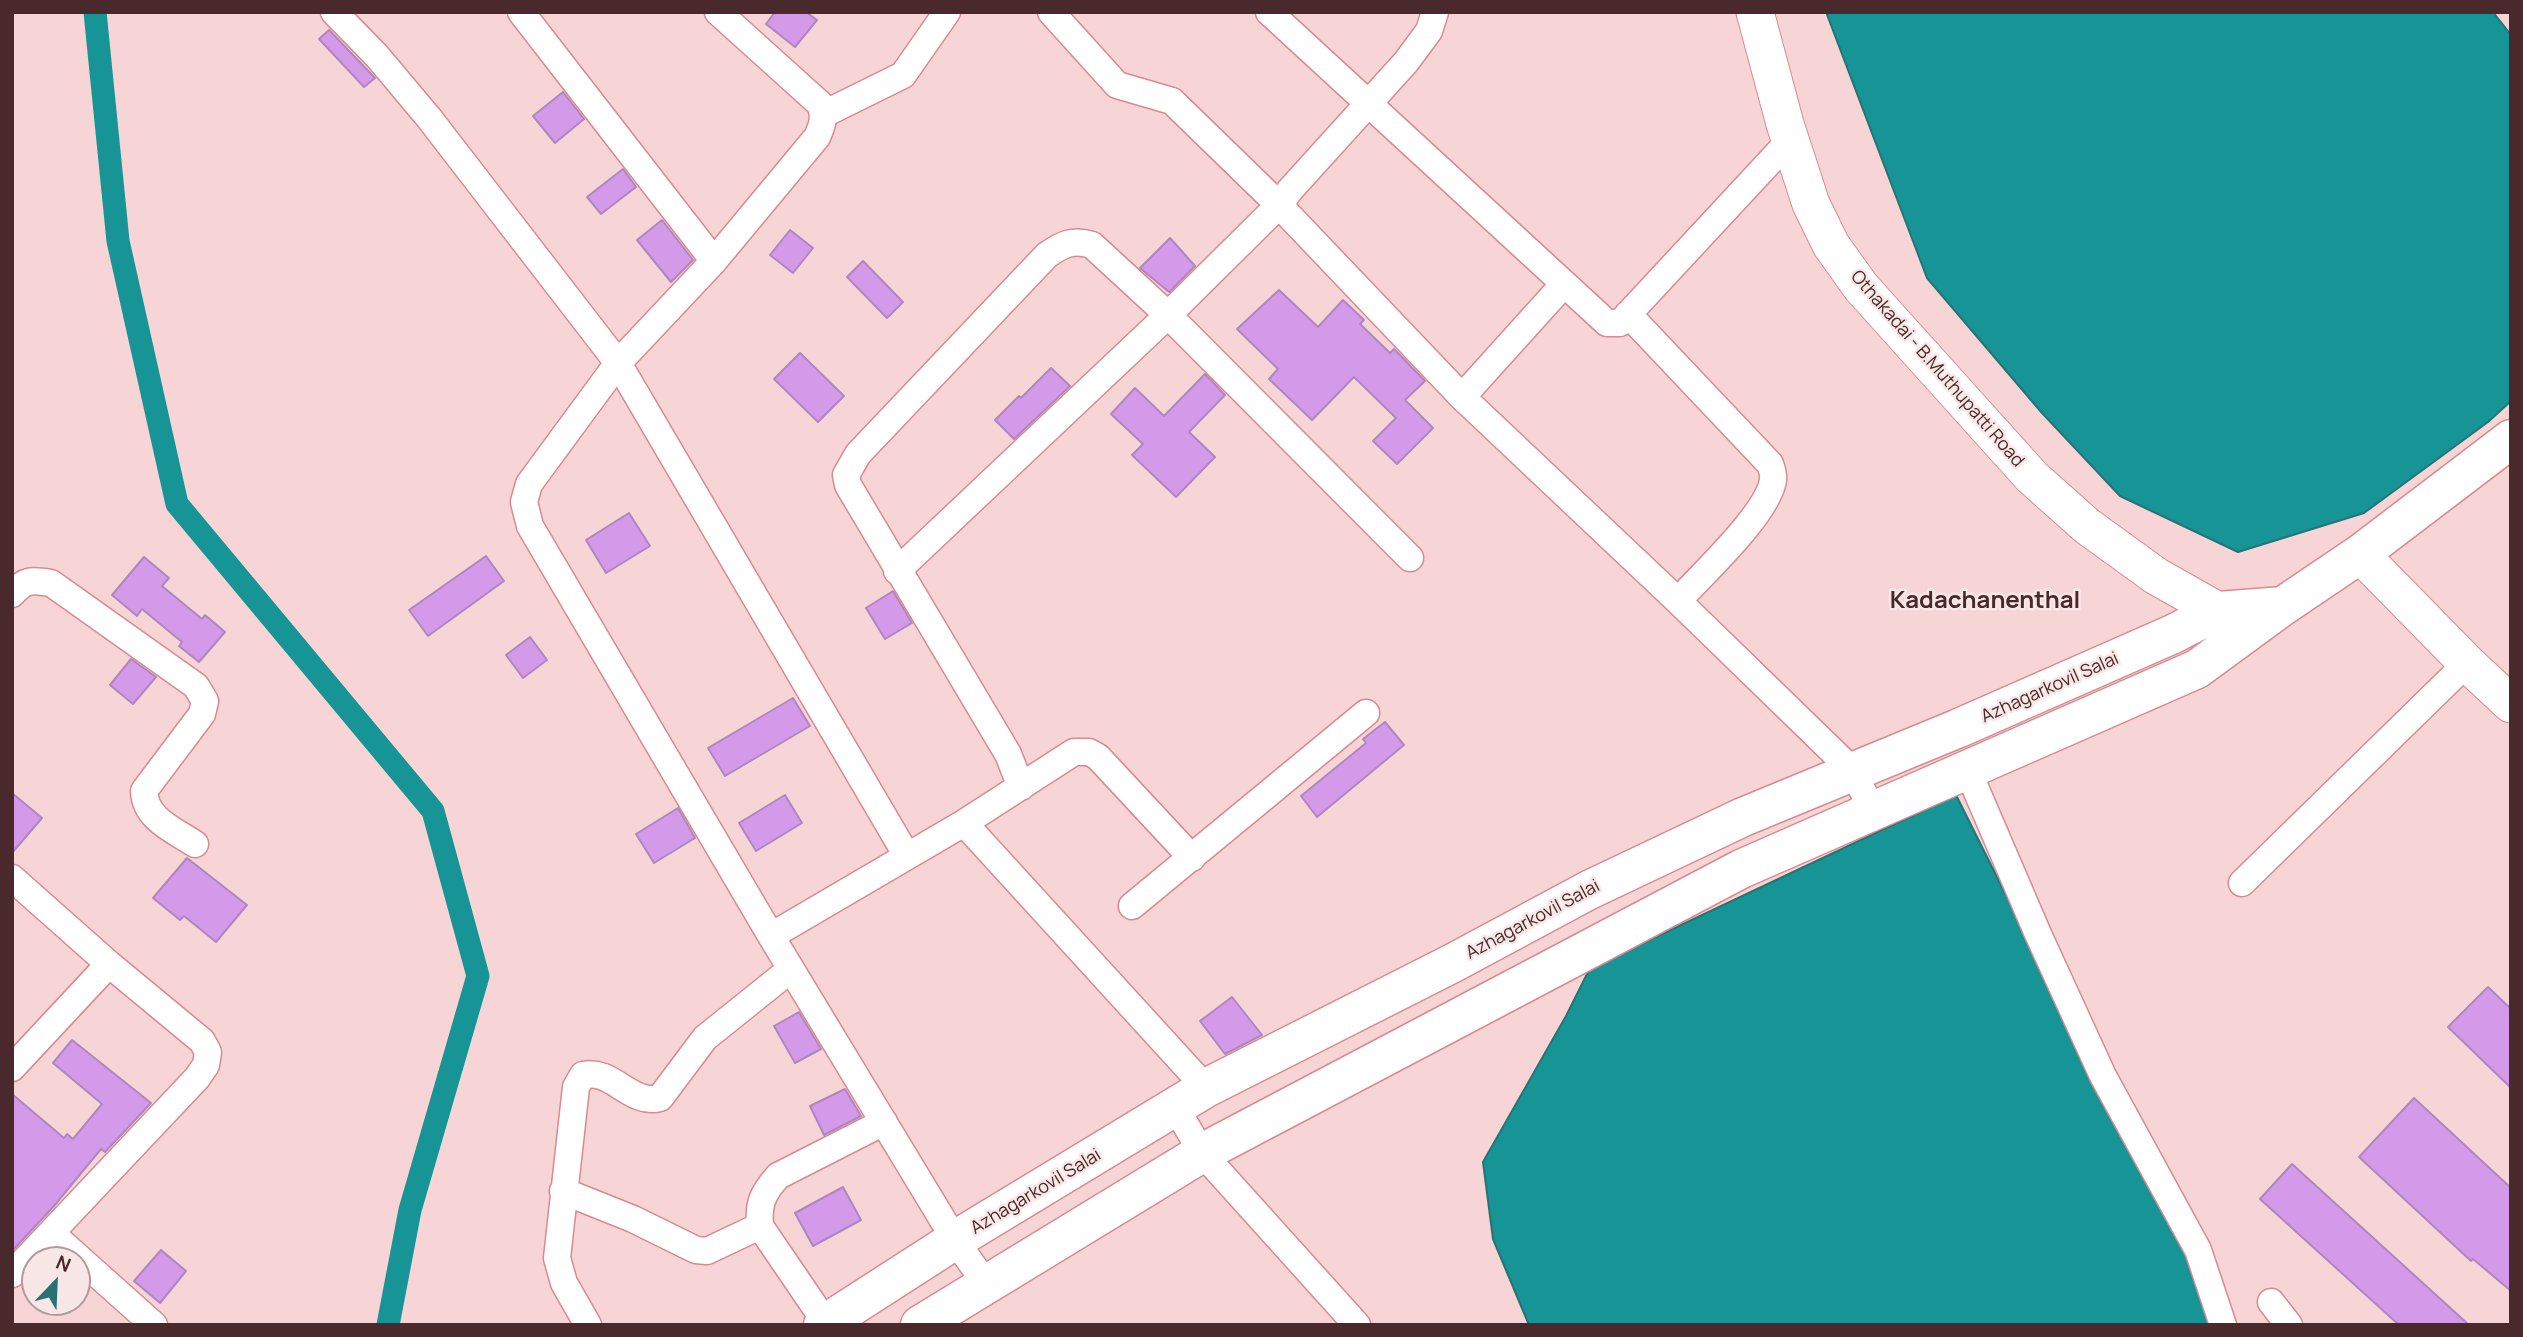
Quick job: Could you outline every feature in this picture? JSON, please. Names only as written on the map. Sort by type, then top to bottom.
[{"type":"main road","name":"Othakadai - B.Muthupatti Road","points":[[1755,12],[1811,204],[1831,245],[1861,287],[2032,477],[2087,526],[2228,625]]},
{"type":"main road","name":"Azhagarkovil Salai","points":[[825,1324],[955,1240],[1191,1098],[1589,890],[1743,817],[2174,634],[2228,625],[2283,606],[2508,447]]},
{"type":"main road","points":[[2360,554],[2466,663],[2511,704]]},
{"type":"main road","points":[[920,1325],[1202,1153],[1741,869],[2197,669],[2228,625]]},
{"type":"street","points":[[334,12],[377,56],[429,118],[618,363],[907,856]]},
{"type":"street","points":[[521,12],[714,261]]},
{"type":"street","points":[[718,12],[820,104],[824,114],[823,124],[817,137],[714,261],[618,363],[529,484],[524,502],[530,526],[771,936],[955,1240],[986,1284]]},
{"type":"street","points":[[824,114],[903,75],[947,12]]},
{"type":"street","points":[[1051,12],[1117,85],[1172,101],[1279,205],[1462,397],[1854,772],[1872,811]]},
{"type":"street","points":[[1269,12],[1607,323],[1620,323],[1791,139]]},
{"type":"street","points":[[897,571],[1168,315],[1279,205],[1406,62],[1429,31],[1435,12]]},
{"type":"street","points":[[1021,787],[1008,754],[897,571],[848,485],[846,475],[851,464],[1047,255],[1064,243],[1081,242],[1092,245],[1168,315],[1410,558]]},
{"type":"street","points":[[1462,397],[1564,284]]},
{"type":"street","points":[[1628,314],[1770,464],[1774,478],[1769,494],[1754,519],[1678,601]]},
{"type":"street","points":[[12,594],[21,583],[35,580],[51,583],[196,686],[205,701],[202,713],[144,791],[145,803],[151,814],[195,844]]},
{"type":"street","points":[[2242,884],[2466,663]]},
{"type":"street","points":[[1132,906],[1366,713]]},
{"type":"street","points":[[771,936],[964,823],[1074,752],[1089,752],[1098,757],[1192,858]]},
{"type":"street","points":[[1968,771],[2104,1076],[2198,1250],[2223,1325]]},
{"type":"street","points":[[964,823],[1191,1098],[1202,1153],[1341,1319]]},
{"type":"street","points":[[12,878],[109,964],[202,1041],[208,1052],[206,1065],[197,1078],[12,1274]]},
{"type":"street","points":[[12,1068],[109,964]]},
{"type":"street","points":[[588,1325],[564,1283],[557,1258],[576,1087],[583,1075],[589,1073],[606,1078],[643,1099],[651,1101],[660,1098],[705,1038],[792,969]]},
{"type":"street","points":[[825,1324],[760,1226],[758,1209],[767,1189],[778,1176],[884,1122]]},
{"type":"street","points":[[563,1191],[633,1219],[696,1250],[707,1251],[760,1226]]},
{"type":"street","points":[[51,1233],[154,1325]]},
{"type":"street","points":[[2271,1302],[2289,1325]]},
{"type":"water","points":[[1826,12],[2493,12],[2511,35],[2511,401],[2488,422],[2364,513],[2238,552],[2120,496],[2042,413],[1927,278]]},
{"type":"water","points":[[1956,795],[2189,1261],[2213,1325],[1529,1325],[1493,1239],[1483,1162],[1566,1016],[1590,968]]},
{"type":"building","points":[[775,12],[806,12],[817,20],[795,47],[766,24]]},
{"type":"building","points":[[329,30],[375,78],[364,87],[319,39]]},
{"type":"building","points":[[563,92],[584,119],[555,143],[533,116]]},
{"type":"building","points":[[623,169],[636,187],[601,214],[587,197]]},
{"type":"building","points":[[662,220],[693,260],[671,282],[637,240]]},
{"type":"building","points":[[790,230],[813,248],[793,273],[770,255]]},
{"type":"building","points":[[1170,238],[1195,266],[1169,292],[1140,268]]},
{"type":"building","points":[[863,261],[903,302],[887,318],[847,277]]},
{"type":"building","points":[[1279,290],[1318,327],[1343,300],[1364,320],[1360,324],[1390,353],[1394,349],[1425,381],[1405,400],[1433,428],[1397,464],[1373,441],[1396,418],[1354,377],[1312,420],[1269,379],[1278,369],[1237,329]]},
{"type":"building","points":[[800,353],[844,396],[818,422],[774,379]]},
{"type":"building","points":[[1051,368],[1070,386],[1014,439],[995,420]]},
{"type":"building","points":[[1205,374],[1225,395],[1189,432],[1215,457],[1176,497],[1132,455],[1143,444],[1111,414],[1135,388],[1164,416]]},
{"type":"building","points":[[629,513],[650,546],[606,573],[586,540]]},
{"type":"building","points":[[486,556],[504,581],[428,636],[409,610]]},
{"type":"building","points":[[144,557],[169,578],[162,586],[202,619],[205,615],[225,632],[199,662],[179,646],[182,642],[142,609],[137,616],[112,595]]},
{"type":"building","points":[[893,591],[912,623],[885,639],[866,608]]},
{"type":"building","points":[[530,637],[547,660],[523,678],[506,655]]},
{"type":"building","points":[[131,659],[156,677],[133,704],[110,685]]},
{"type":"building","points":[[793,698],[810,726],[725,776],[708,748]]},
{"type":"building","points":[[1385,722],[1404,745],[1317,817],[1301,796],[1366,743],[1363,739]]},
{"type":"building","points":[[12,793],[42,818],[12,853]]},
{"type":"building","points":[[785,795],[802,823],[756,851],[739,823]]},
{"type":"building","points":[[678,808],[695,838],[654,863],[636,834]]},
{"type":"building","points":[[187,858],[247,905],[216,942],[184,916],[180,920],[153,898]]},
{"type":"building","points":[[2488,987],[2511,1009],[2511,1088],[2448,1027]]},
{"type":"building","points":[[1232,997],[1262,1035],[1225,1054],[1200,1021]]},
{"type":"building","points":[[799,1012],[821,1049],[795,1063],[774,1026]]},
{"type":"building","points":[[72,1040],[151,1103],[105,1152],[101,1149],[12,1251],[12,1094],[64,1138],[67,1134],[73,1139],[102,1104],[53,1063]]},
{"type":"building","points":[[845,1089],[861,1116],[824,1135],[810,1106]]},
{"type":"building","points":[[2414,1098],[2511,1188],[2511,1291],[2473,1259],[2471,1261],[2359,1157]]},
{"type":"building","points":[[2292,1164],[2469,1325],[2399,1325],[2260,1199]]},
{"type":"building","points":[[843,1187],[861,1220],[813,1246],[795,1213]]},
{"type":"building","points":[[161,1250],[186,1271],[160,1303],[134,1281]]},
{"type":"waterway","points":[[95,12],[118,241],[177,504],[433,811],[478,976],[410,1210],[388,1325]]},
{"type":"district","name":"Kadachanenthal","points":[[1985,601]]}]
